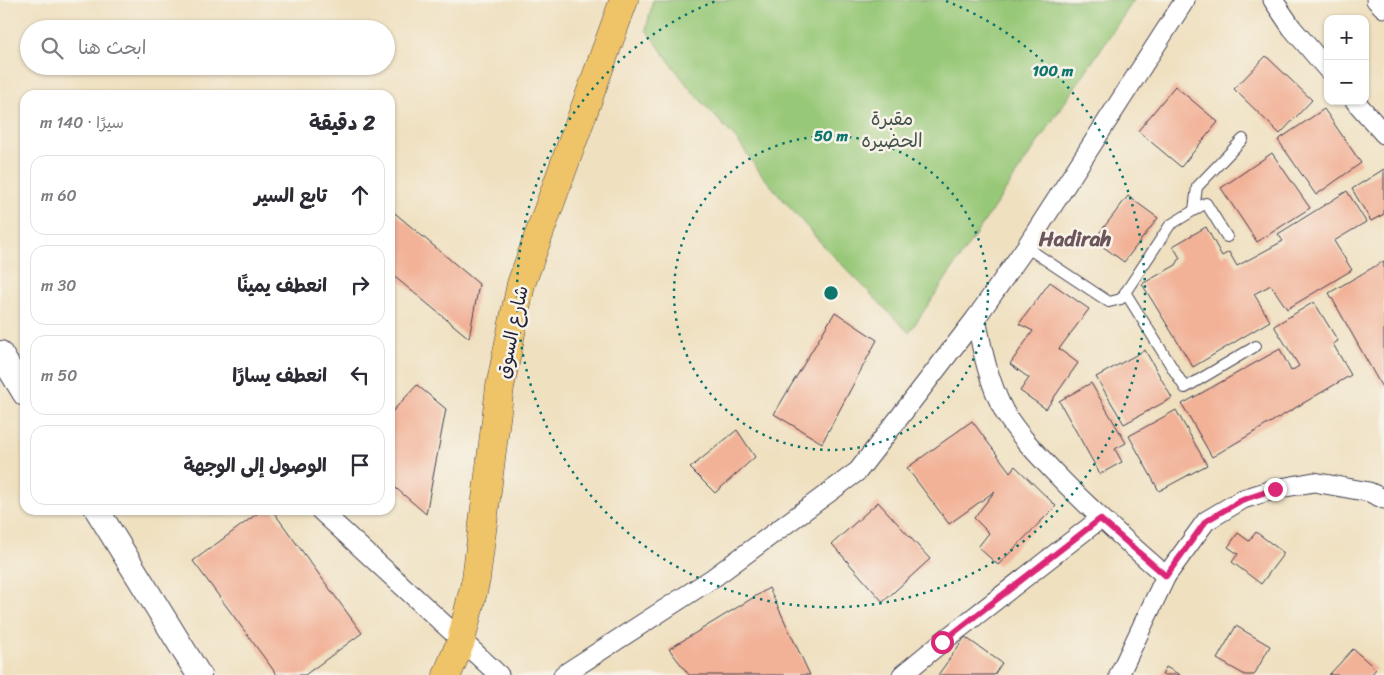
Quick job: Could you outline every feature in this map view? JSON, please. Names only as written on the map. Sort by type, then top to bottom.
[{"type":"main road","name":"شارع السوق","points":[[447,675],[461,641],[476,578],[500,387],[521,284],[624,0]]},
{"type":"street","points":[[563,675],[713,578],[858,471],[976,318],[1026,246],[1185,0]]},
{"type":"street","points":[[1273,0],[1292,28],[1324,65]]},
{"type":"street","points":[[1376,0],[1384,8]]},
{"type":"street","points":[[1359,105],[1384,134]]},
{"type":"street","points":[[976,318],[983,356],[1005,412],[1037,455],[1100,519],[1166,576]]},
{"type":"street","points":[[0,353],[20,386]]},
{"type":"street","points":[[1119,675],[1166,576],[1206,521],[1242,500],[1275,489],[1314,482],[1369,492],[1384,498]]},
{"type":"street","points":[[100,515],[199,675]]},
{"type":"street","points":[[325,515],[499,675]]},
{"type":"street","points":[[902,675],[1100,519]]},
{"type":"lane","points":[[1194,210],[1197,187],[1243,139]]},
{"type":"lane","points":[[1026,246],[1109,302],[1120,299],[1170,225],[1206,203],[1227,237]]},
{"type":"lane","points":[[1125,292],[1184,388],[1256,346]]},
{"type":"green space","name":"مقبرة الحضيره","points":[[653,0],[1134,0],[909,333],[819,241],[761,174],[737,140],[690,89],[646,30]]},
{"type":"building","points":[[1266,56],[1312,100],[1280,134],[1234,89]]},
{"type":"building","points":[[1175,86],[1218,122],[1181,167],[1138,131]]},
{"type":"building","points":[[1324,109],[1361,163],[1316,195],[1278,140]]},
{"type":"building","points":[[1272,153],[1310,208],[1257,242],[1221,188]]},
{"type":"building","points":[[1384,169],[1384,214],[1371,221],[1352,189]]},
{"type":"building","points":[[1347,191],[1366,222],[1334,241],[1352,270],[1287,309],[1271,285],[1254,294],[1270,321],[1193,367],[1142,284],[1176,265],[1180,258],[1173,246],[1206,227],[1222,256],[1229,252],[1237,266],[1283,241],[1278,234]]},
{"type":"building","points":[[1128,196],[1158,218],[1124,262],[1094,240]]},
{"type":"building","points":[[395,213],[479,284],[469,338],[395,277]]},
{"type":"building","points":[[1384,261],[1384,391],[1329,293]]},
{"type":"building","points":[[1050,282],[1089,309],[1059,349],[1078,363],[1046,409],[1020,391],[1029,378],[1010,364],[1033,331],[1019,324]]},
{"type":"building","points":[[1314,302],[1338,341],[1333,344],[1351,375],[1212,457],[1182,404],[1280,349],[1291,371],[1299,366],[1274,326]]},
{"type":"building","points":[[835,312],[877,340],[822,443],[774,414]]},
{"type":"building","points":[[1145,350],[1172,398],[1124,424],[1096,377]]},
{"type":"building","points":[[1091,383],[1126,443],[1115,449],[1122,462],[1100,474],[1059,401]]},
{"type":"building","points":[[417,385],[446,409],[426,514],[395,487],[395,409]]},
{"type":"building","points":[[1176,410],[1207,465],[1159,491],[1129,436]]},
{"type":"building","points":[[972,421],[1010,472],[1015,466],[1056,506],[998,565],[978,547],[989,533],[974,518],[995,491],[949,524],[907,468]]},
{"type":"building","points":[[737,430],[755,457],[715,493],[690,468]]},
{"type":"building","points":[[878,502],[930,559],[883,602],[832,544]]},
{"type":"building","points":[[255,515],[276,515],[362,633],[305,675],[277,675],[193,561]]},
{"type":"building","points":[[1256,532],[1284,553],[1261,584],[1232,562],[1238,554],[1228,547],[1238,533],[1249,541]]},
{"type":"building","points":[[769,588],[810,675],[689,675],[669,649]]},
{"type":"building","points":[[1236,626],[1270,646],[1254,675],[1245,675],[1217,659]]},
{"type":"building","points":[[965,637],[1002,663],[994,675],[938,675]]},
{"type":"building","points":[[1353,649],[1376,669],[1371,675],[1329,675]]},
{"type":"building","points":[[1166,667],[1180,675],[1162,675]]},
{"type":"district","name":"Hadirah","points":[[1075,239]]},
{"type":"route","points":[[942,642],[1100,519],[1166,576],[1206,521],[1242,500],[1275,489]]}]
